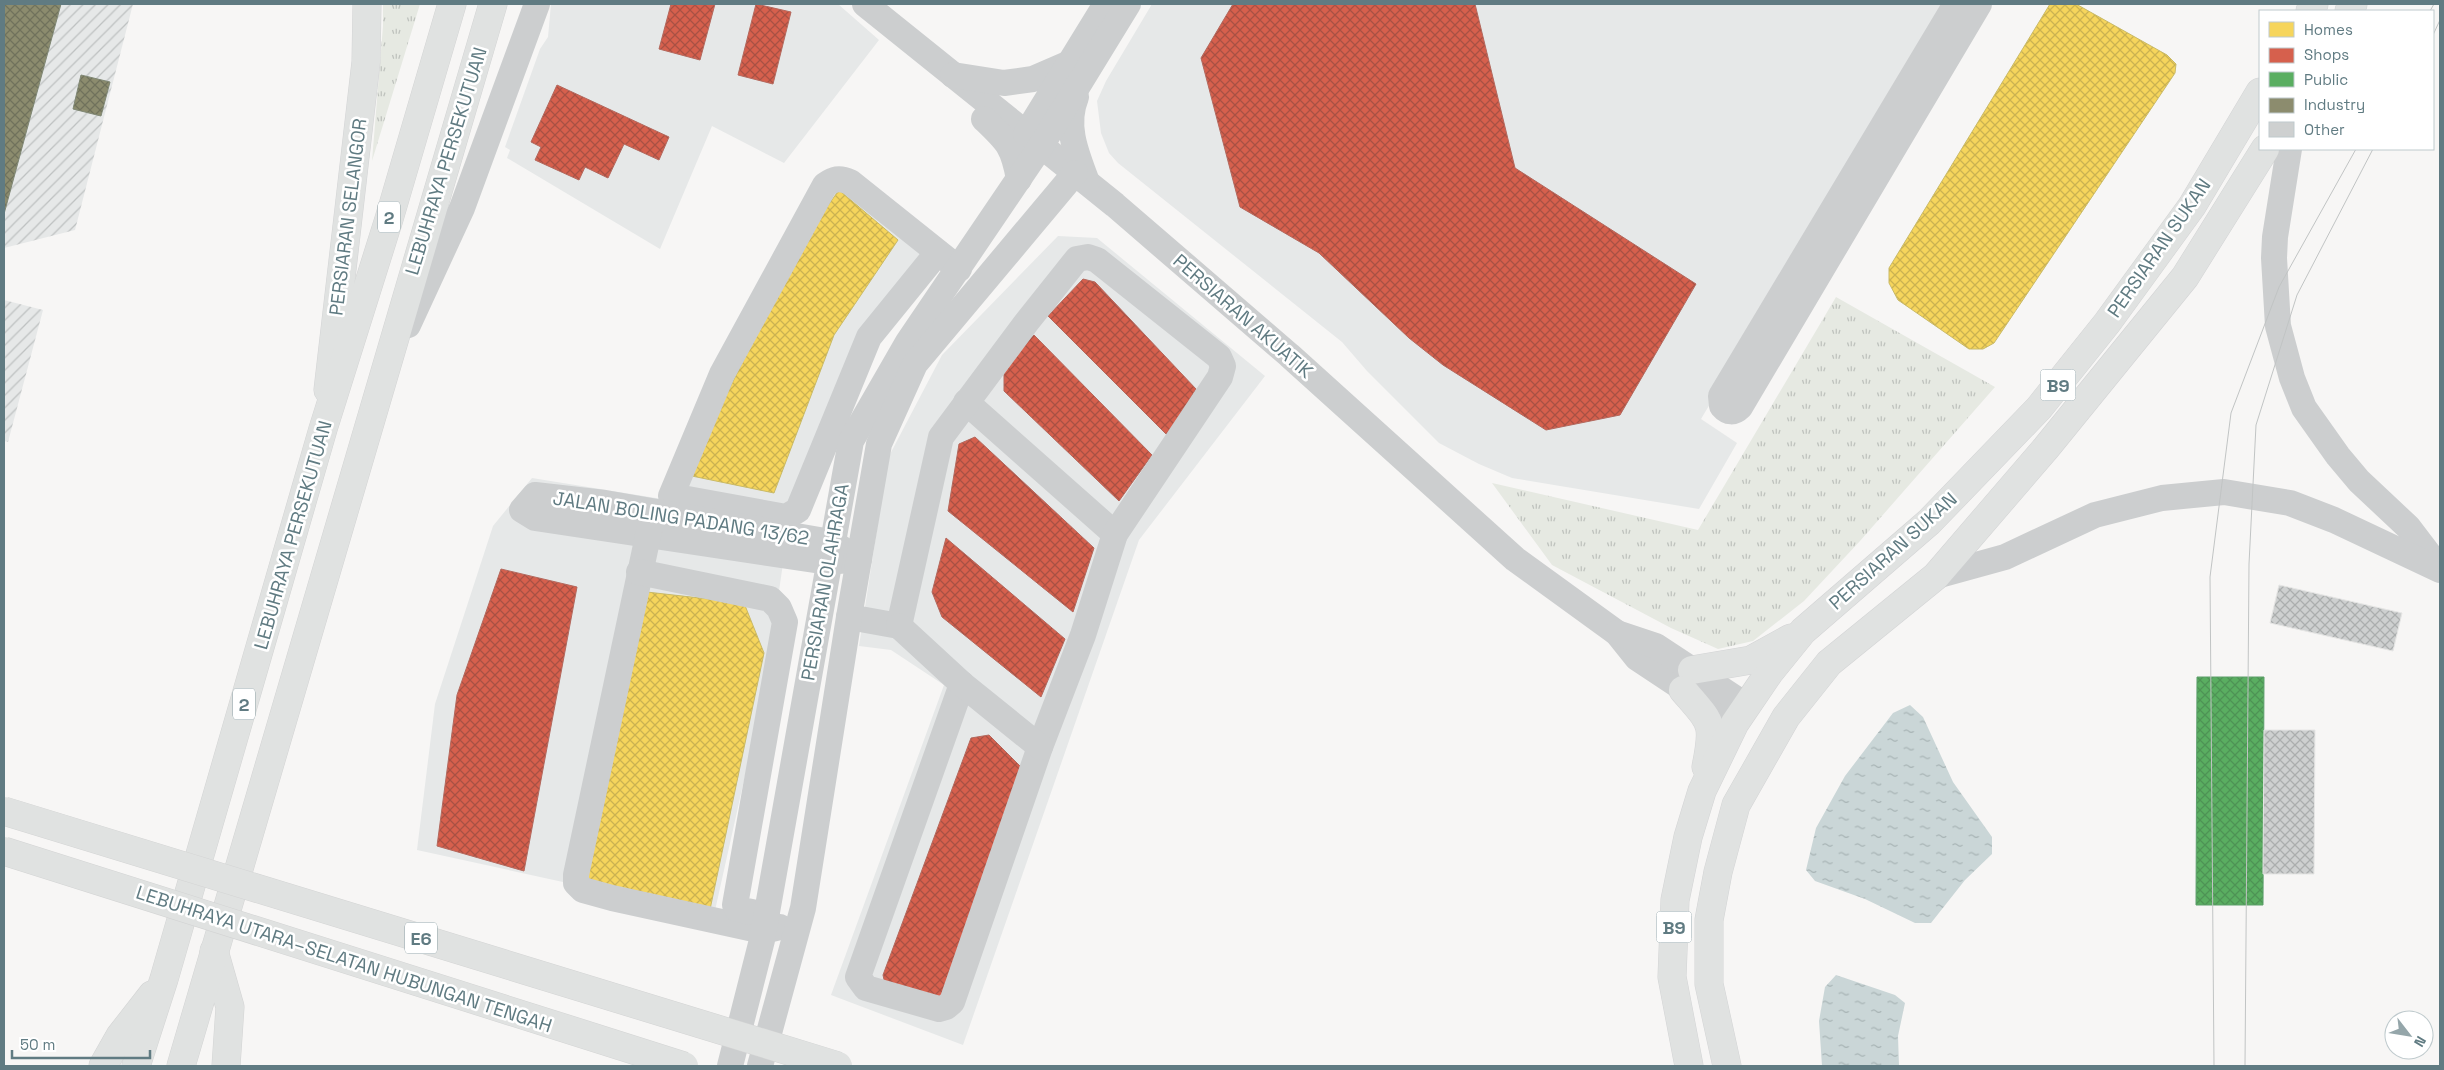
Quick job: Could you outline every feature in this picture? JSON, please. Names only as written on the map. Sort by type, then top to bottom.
[{"type":"main road","name":"PERSIARAN SELANGOR","points":[[323,429],[364,80],[367,4]]},
{"type":"main road","name":"LEBUHRAYA PERSEKUTUAN","points":[[136,1066],[164,980],[323,429],[389,219],[452,4]]},
{"type":"main road","name":"LEBUHRAYA PERSEKUTUAN","points":[[181,1066],[493,4]]},
{"type":"main road","name":"PERSIARAN SUKAN","points":[[1689,1066],[1672,977],[1675,900],[1688,837],[1702,791],[1747,718],[1769,673],[1803,631],[1929,522],[2040,408],[2108,323],[2192,206],[2259,94]]},
{"type":"main road","name":"PERSIARAN SUKAN","points":[[1727,1066],[1709,984],[1709,920],[1718,872],[1736,805],[1786,717],[1829,663],[1936,576],[2046,448],[2185,277],[2264,150]]},
{"type":"main road","points":[[1702,791],[1712,736],[1708,719],[1687,680],[1751,660],[1803,631]]},
{"type":"main road","points":[[1736,805],[1747,718],[1800,679],[1829,663]]},
{"type":"main road","name":"LEBUHRAYA UTARA–SELATAN HUBUNGAN TENGAH","points":[[4,811],[838,1066]]},
{"type":"main road","name":"LEBUHRAYA UTARA–SELATAN HUBUNGAN TENGAH","points":[[4,851],[684,1066]]},
{"type":"main road","points":[[214,951],[230,1007],[226,1066]]},
{"type":"main road","points":[[103,1066],[120,1036],[164,980]]},
{"type":"street","points":[[379,387],[462,208],[537,4]]},
{"type":"street","name":"PERSIARAN AKUATIK","points":[[865,4],[1115,205],[1289,355],[1515,559],[1617,633],[1637,658],[1687,680],[1747,718]]},
{"type":"street","points":[[1081,178],[1071,128],[1072,106],[1078,68],[1106,4]]},
{"type":"street","points":[[1019,179],[1014,155],[1009,144],[968,104],[958,79],[1004,83],[1033,79],[1078,68],[1128,4]]},
{"type":"street","points":[[1956,4],[1721,396],[1722,406],[1727,411],[1734,411],[1740,407],[1979,4]]},
{"type":"street","name":"PERSIARAN OLAHRAGA","points":[[730,1066],[765,923],[850,441],[908,342],[1019,179],[1034,140],[1078,68]]},
{"type":"street","points":[[2290,150],[2275,238],[2274,258],[2278,326],[2292,378],[2304,408],[2338,456],[2359,481],[2408,527],[2440,569]]},
{"type":"street","name":"PERSIARAN OLAHRAGA","points":[[760,1066],[803,908],[849,617],[879,444],[915,364],[1048,206],[1081,178]]},
{"type":"street","points":[[938,252],[869,337],[798,510],[786,517],[671,496],[722,374],[825,185],[834,179],[850,182],[938,252],[959,269]]},
{"type":"street","points":[[1048,206],[1066,202],[1090,201],[1115,205]]},
{"type":"street","points":[[899,626],[941,438],[966,402],[1077,259],[1088,257],[1097,260],[1219,357],[1223,366],[1220,377],[1116,534],[952,1002],[946,1007],[939,1009],[866,988],[860,983],[858,977],[962,684]]},
{"type":"street","points":[[966,402],[1116,534]]},
{"type":"street","points":[[783,535],[831,498],[842,485]]},
{"type":"street","points":[[1936,576],[2005,558],[2095,515],[2162,498],[2224,492],[2290,503],[2334,520],[2440,569]]},
{"type":"street","name":"JALAN BOLING PADANG 13/62","points":[[603,515],[646,543],[829,552]]},
{"type":"street","name":"JALAN BOLING PADANG 13/62","points":[[646,543],[783,535],[829,552],[859,559]]},
{"type":"street","points":[[765,923],[737,909],[735,905],[785,622],[779,608],[770,599],[646,543],[576,875],[576,883],[583,890],[612,898],[765,923],[788,924],[803,908]]},
{"type":"street","points":[[849,617],[899,626],[962,684],[1040,747]]},
{"type":"shaded area","points":[[4,4],[133,4],[75,230],[4,248]]},
{"type":"shaded area","points":[[551,4],[838,4],[879,40],[784,163],[712,126],[660,249],[507,158],[510,150],[505,147],[540,49],[548,37]]},
{"type":"shaded area","points":[[1152,4],[1949,4],[1701,419],[1737,443],[1699,509],[1512,478],[1479,464],[1439,443],[1367,371],[1342,342],[1118,163],[1109,153],[1101,133],[1097,101],[1106,81]]},
{"type":"shaded area","points":[[825,174],[924,252],[792,501],[766,681],[714,915],[417,850],[435,704],[493,526],[532,478],[662,499]]},
{"type":"shaded area","points":[[1058,236],[1097,238],[1265,376],[1139,540],[963,1045],[831,995],[944,685],[891,650],[859,646],[888,458],[942,355]]},
{"type":"shaded area","points":[[4,300],[43,310],[8,442],[4,441]]},
{"type":"green space","points":[[383,4],[420,4],[372,161],[383,26]]},
{"type":"green space","points":[[1836,297],[1995,387],[1860,541],[1804,601],[1753,641],[1718,649],[1671,628],[1552,565],[1492,483],[1698,530]]},
{"type":"water","points":[[1910,705],[1923,717],[1953,782],[1992,837],[1992,854],[1965,880],[1931,923],[1915,923],[1865,899],[1815,881],[1806,870],[1816,828],[1845,776],[1893,713]]},
{"type":"water","points":[[1836,975],[1895,995],[1905,1003],[1898,1036],[1899,1066],[1822,1066],[1819,1021],[1825,987]]},
{"type":"building: Homes","points":[[2050,4],[2076,4],[2167,55],[2176,64],[2175,73],[1994,343],[1983,349],[1969,349],[1898,300],[1889,283],[1889,268]]},
{"type":"building: Homes","points":[[839,190],[898,240],[834,335],[774,493],[687,475],[800,245]]},
{"type":"building: Homes","points":[[638,591],[744,603],[764,653],[708,919],[581,883]]},
{"type":"building: Shops","points":[[671,4],[715,4],[700,60],[659,49]]},
{"type":"building: Shops","points":[[756,4],[791,12],[773,84],[738,75]]},
{"type":"building: Shops","points":[[1233,4],[1475,4],[1515,168],[1696,284],[1620,415],[1546,430],[1443,365],[1409,338],[1319,253],[1240,207],[1201,58]]},
{"type":"building: Shops","points":[[557,85],[669,137],[659,160],[624,144],[608,178],[585,167],[579,180],[535,160],[541,147],[531,142]]},
{"type":"building: Shops","points":[[1083,279],[1095,282],[1196,389],[1167,435],[1048,316]]},
{"type":"building: Shops","points":[[1034,335],[1152,455],[1119,501],[1004,391],[1004,364]]},
{"type":"building: Shops","points":[[975,437],[1094,548],[1073,612],[948,511],[959,444]]},
{"type":"building: Shops","points":[[946,538],[1065,639],[1041,697],[942,617],[932,592]]},
{"type":"building: Shops","points":[[501,569],[577,587],[524,871],[437,846],[457,695]]},
{"type":"building: Shops","points":[[989,735],[1023,769],[940,1001],[885,984],[883,975],[971,738]]},
{"type":"building: Public","points":[[2197,677],[2264,677],[2263,905],[2196,905]]},
{"type":"building: Industry","points":[[4,4],[61,4],[4,214]]},
{"type":"building: Industry","points":[[81,75],[110,82],[101,116],[73,109]]},
{"type":"building: Other","points":[[2279,585],[2402,613],[2393,651],[2270,623]]},
{"type":"building: Other","points":[[2264,730],[2315,730],[2314,874],[2263,874]]},
{"type":"tram line","points":[[2431,10],[2434,4]]},
{"type":"tram line","points":[[2434,33],[2440,20]]},
{"type":"tram line","points":[[2214,1066],[2210,577],[2231,413],[2279,287],[2355,150]]},
{"type":"tram line","points":[[2245,1066],[2249,564],[2256,425],[2297,295],[2372,150]]}]
